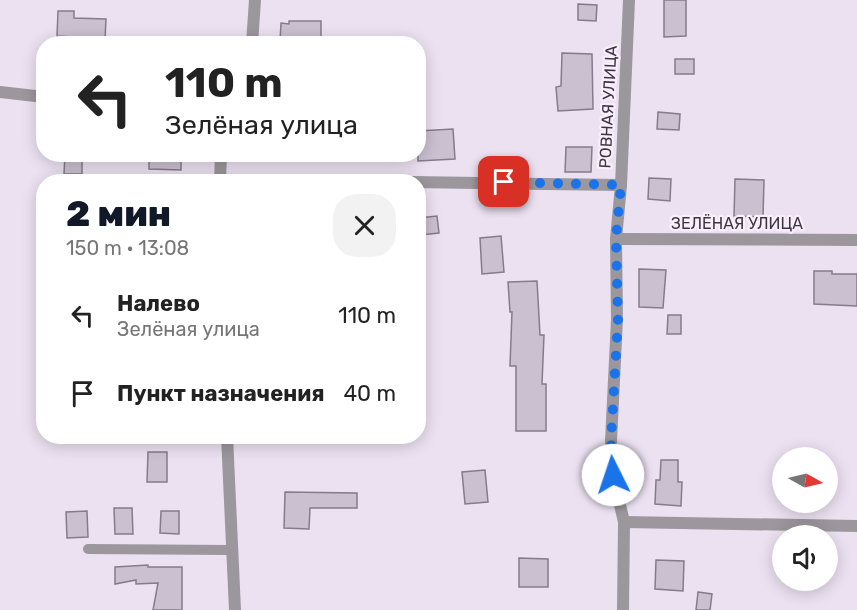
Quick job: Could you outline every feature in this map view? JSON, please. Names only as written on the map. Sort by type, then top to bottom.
[{"type":"street","points":[[253,36],[255,0]]},
{"type":"street","name":"РОВНАЯ УЛИЦА","points":[[623,610],[624,522],[613,475],[611,441],[618,319],[616,239],[621,185],[629,0]]},
{"type":"street","points":[[0,92],[36,96]]},
{"type":"street","points":[[426,182],[621,185]]},
{"type":"street","name":"ЗЕЛЁНАЯ УЛИЦА","points":[[616,239],[857,240]]},
{"type":"street","points":[[226,444],[235,610]]},
{"type":"street","points":[[624,522],[857,526]]},
{"type":"lane","points":[[88,549],[231,550]]},
{"type":"building","points":[[664,0],[686,0],[686,36],[664,37]]},
{"type":"building","points":[[578,4],[597,5],[596,21],[578,20]]},
{"type":"building","points":[[58,11],[74,11],[74,18],[106,19],[105,36],[57,36]]},
{"type":"building","points":[[289,21],[321,21],[321,36],[280,36],[281,23],[289,24]]},
{"type":"building","points":[[562,53],[592,54],[593,109],[558,111],[556,87],[561,86]]},
{"type":"building","points":[[675,59],[694,59],[694,74],[675,74]]},
{"type":"building","points":[[658,112],[680,114],[679,130],[657,129]]},
{"type":"building","points":[[453,129],[455,159],[426,161],[426,131]]},
{"type":"building","points":[[566,147],[592,147],[591,172],[565,172]]},
{"type":"building","points":[[65,162],[82,162],[82,174],[64,174]]},
{"type":"building","points":[[149,162],[181,162],[181,170],[149,169]]},
{"type":"building","points":[[649,178],[671,179],[670,201],[648,199]]},
{"type":"building","points":[[735,179],[764,180],[763,217],[734,216]]},
{"type":"building","points":[[437,216],[439,233],[426,234],[426,217]]},
{"type":"building","points":[[501,236],[504,272],[482,274],[480,238]]},
{"type":"building","points":[[639,269],[666,270],[663,308],[639,307]]},
{"type":"building","points":[[814,271],[857,274],[857,306],[814,304]]},
{"type":"building","points":[[537,281],[540,335],[544,335],[542,384],[546,384],[546,431],[516,431],[516,366],[510,366],[512,312],[510,312],[508,282]]},
{"type":"building","points":[[668,315],[681,315],[681,334],[667,334]]},
{"type":"building","points":[[148,452],[167,452],[167,482],[147,482]]},
{"type":"building","points":[[661,460],[678,460],[678,482],[682,482],[681,506],[655,504],[656,480],[660,480]]},
{"type":"building","points":[[485,470],[488,502],[465,504],[462,472]]},
{"type":"building","points":[[285,492],[357,493],[357,508],[310,508],[309,529],[284,528]]},
{"type":"building","points":[[114,508],[132,508],[133,534],[115,534]]},
{"type":"building","points":[[87,511],[88,537],[67,538],[66,512]]},
{"type":"building","points":[[161,511],[179,511],[179,534],[160,533]]},
{"type":"building","points":[[519,558],[548,559],[548,587],[519,587]]},
{"type":"building","points":[[656,560],[684,561],[683,591],[655,589]]},
{"type":"building","points":[[148,565],[148,567],[182,567],[182,610],[153,610],[158,583],[136,584],[136,580],[115,584],[115,567]]},
{"type":"building","points":[[698,592],[712,594],[710,610],[696,610]]},
{"type":"route","points":[[504,182],[621,185],[616,239],[618,319],[611,441],[613,475]]}]
